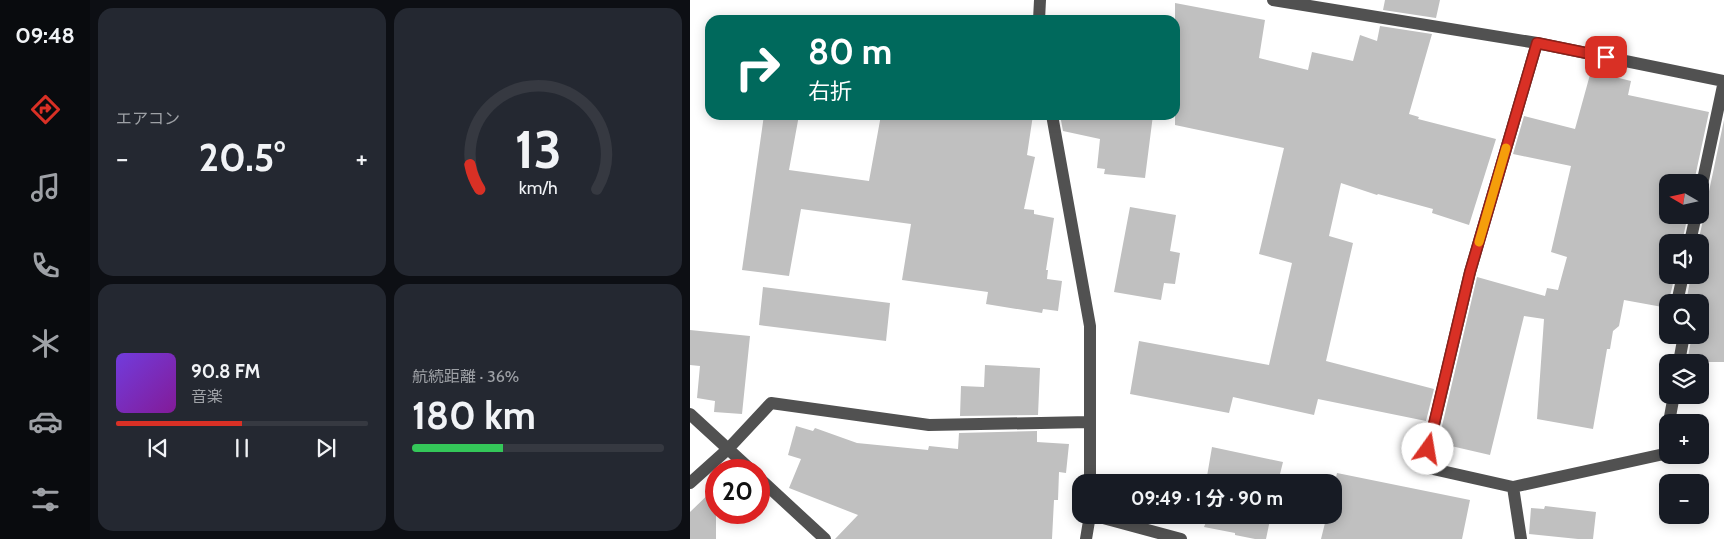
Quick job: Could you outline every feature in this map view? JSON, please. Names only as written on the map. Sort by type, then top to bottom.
[{"type":"street","points":[[1039,15],[1040,0]]},
{"type":"street","points":[[1273,0],[1537,43],[1724,81],[1704,174]]},
{"type":"street","points":[[1537,43],[1470,272],[1424,467],[1513,487],[1659,455]]},
{"type":"street","points":[[1053,120],[1090,326],[1090,474]]},
{"type":"street","points":[[690,483],[728,449],[771,403],[929,425],[1090,422]]},
{"type":"street","points":[[690,414],[739,459]]},
{"type":"street","points":[[1513,487],[1521,539]]},
{"type":"street","points":[[770,488],[824,539]]},
{"type":"street","points":[[1086,539],[1089,524]]},
{"type":"street","points":[[1125,524],[1181,539]]},
{"type":"building","points":[[1385,0],[1440,0],[1436,18],[1383,10]]},
{"type":"building","points":[[1175,3],[1265,20],[1259,58],[1308,70],[1312,52],[1353,61],[1360,35],[1377,41],[1380,26],[1432,34],[1409,114],[1419,117],[1418,119],[1496,139],[1469,225],[1432,213],[1433,209],[1377,195],[1341,183],[1329,236],[1353,243],[1326,361],[1434,389],[1426,421],[1318,399],[1314,415],[1233,397],[1229,413],[1130,394],[1139,341],[1269,365],[1292,263],[1259,254],[1284,148],[1175,125],[1175,120],[1180,120],[1180,15],[1175,15]]},
{"type":"building","points":[[1591,71],[1631,81],[1628,95],[1709,112],[1696,174],[1659,174],[1659,224],[1686,224],[1684,234],[1659,234],[1659,284],[1673,284],[1670,294],[1659,294],[1659,306],[1624,300],[1619,326],[1613,331],[1610,349],[1607,349],[1593,429],[1537,419],[1544,319],[1524,316],[1490,455],[1438,443],[1477,277],[1545,296],[1547,288],[1558,290],[1567,257],[1551,252],[1571,166],[1513,154],[1524,116],[1575,129]]},
{"type":"building","points":[[763,120],[798,120],[789,170],[869,181],[880,120],[1032,120],[1027,155],[1035,157],[1024,209],[1034,210],[1034,214],[1054,218],[1046,270],[1048,270],[1047,279],[1062,281],[1058,311],[1043,309],[1042,313],[986,304],[988,292],[902,280],[911,224],[801,209],[789,276],[742,270]]},
{"type":"building","points":[[1061,120],[1152,120],[1145,178],[1104,174],[1105,169],[1097,168],[1100,139],[1063,131]]},
{"type":"building","points":[[1724,120],[1724,362],[1709,362],[1709,354],[1688,354],[1690,344],[1709,344],[1709,294],[1688,294],[1689,284],[1709,284],[1709,234],[1700,234],[1702,224],[1709,224],[1709,191]]},
{"type":"building","points":[[1130,207],[1176,215],[1170,251],[1180,253],[1175,284],[1164,283],[1161,300],[1114,292]]},
{"type":"building","points":[[763,287],[890,303],[886,341],[759,325]]},
{"type":"building","points":[[690,330],[750,336],[742,414],[714,412],[715,401],[697,398],[700,366],[690,365]]},
{"type":"building","points":[[985,365],[1040,368],[1038,415],[960,416],[961,386],[984,387]]},
{"type":"building","points":[[796,426],[813,431],[815,428],[857,443],[928,450],[929,446],[958,449],[959,433],[1037,431],[1037,442],[1069,444],[1066,473],[1059,472],[1058,500],[1054,500],[1052,539],[835,539],[858,515],[789,488],[801,459],[788,455]]},
{"type":"building","points":[[1212,447],[1283,462],[1280,474],[1207,474]]},
{"type":"building","points":[[1342,474],[1470,500],[1462,539],[1321,539],[1325,524],[1342,524]]},
{"type":"building","points":[[705,498],[705,524],[716,524],[716,539],[690,539],[690,512]]},
{"type":"building","points":[[1545,506],[1596,512],[1593,539],[1529,534],[1531,508],[1544,509]]},
{"type":"building","points":[[1205,524],[1269,524],[1266,539],[1255,539],[1204,527]]},
{"type":"slow traffic","points":[[1479,242],[1506,148]]},
{"type":"route","points":[[1428,449],[1470,272],[1537,43],[1606,57]]}]
